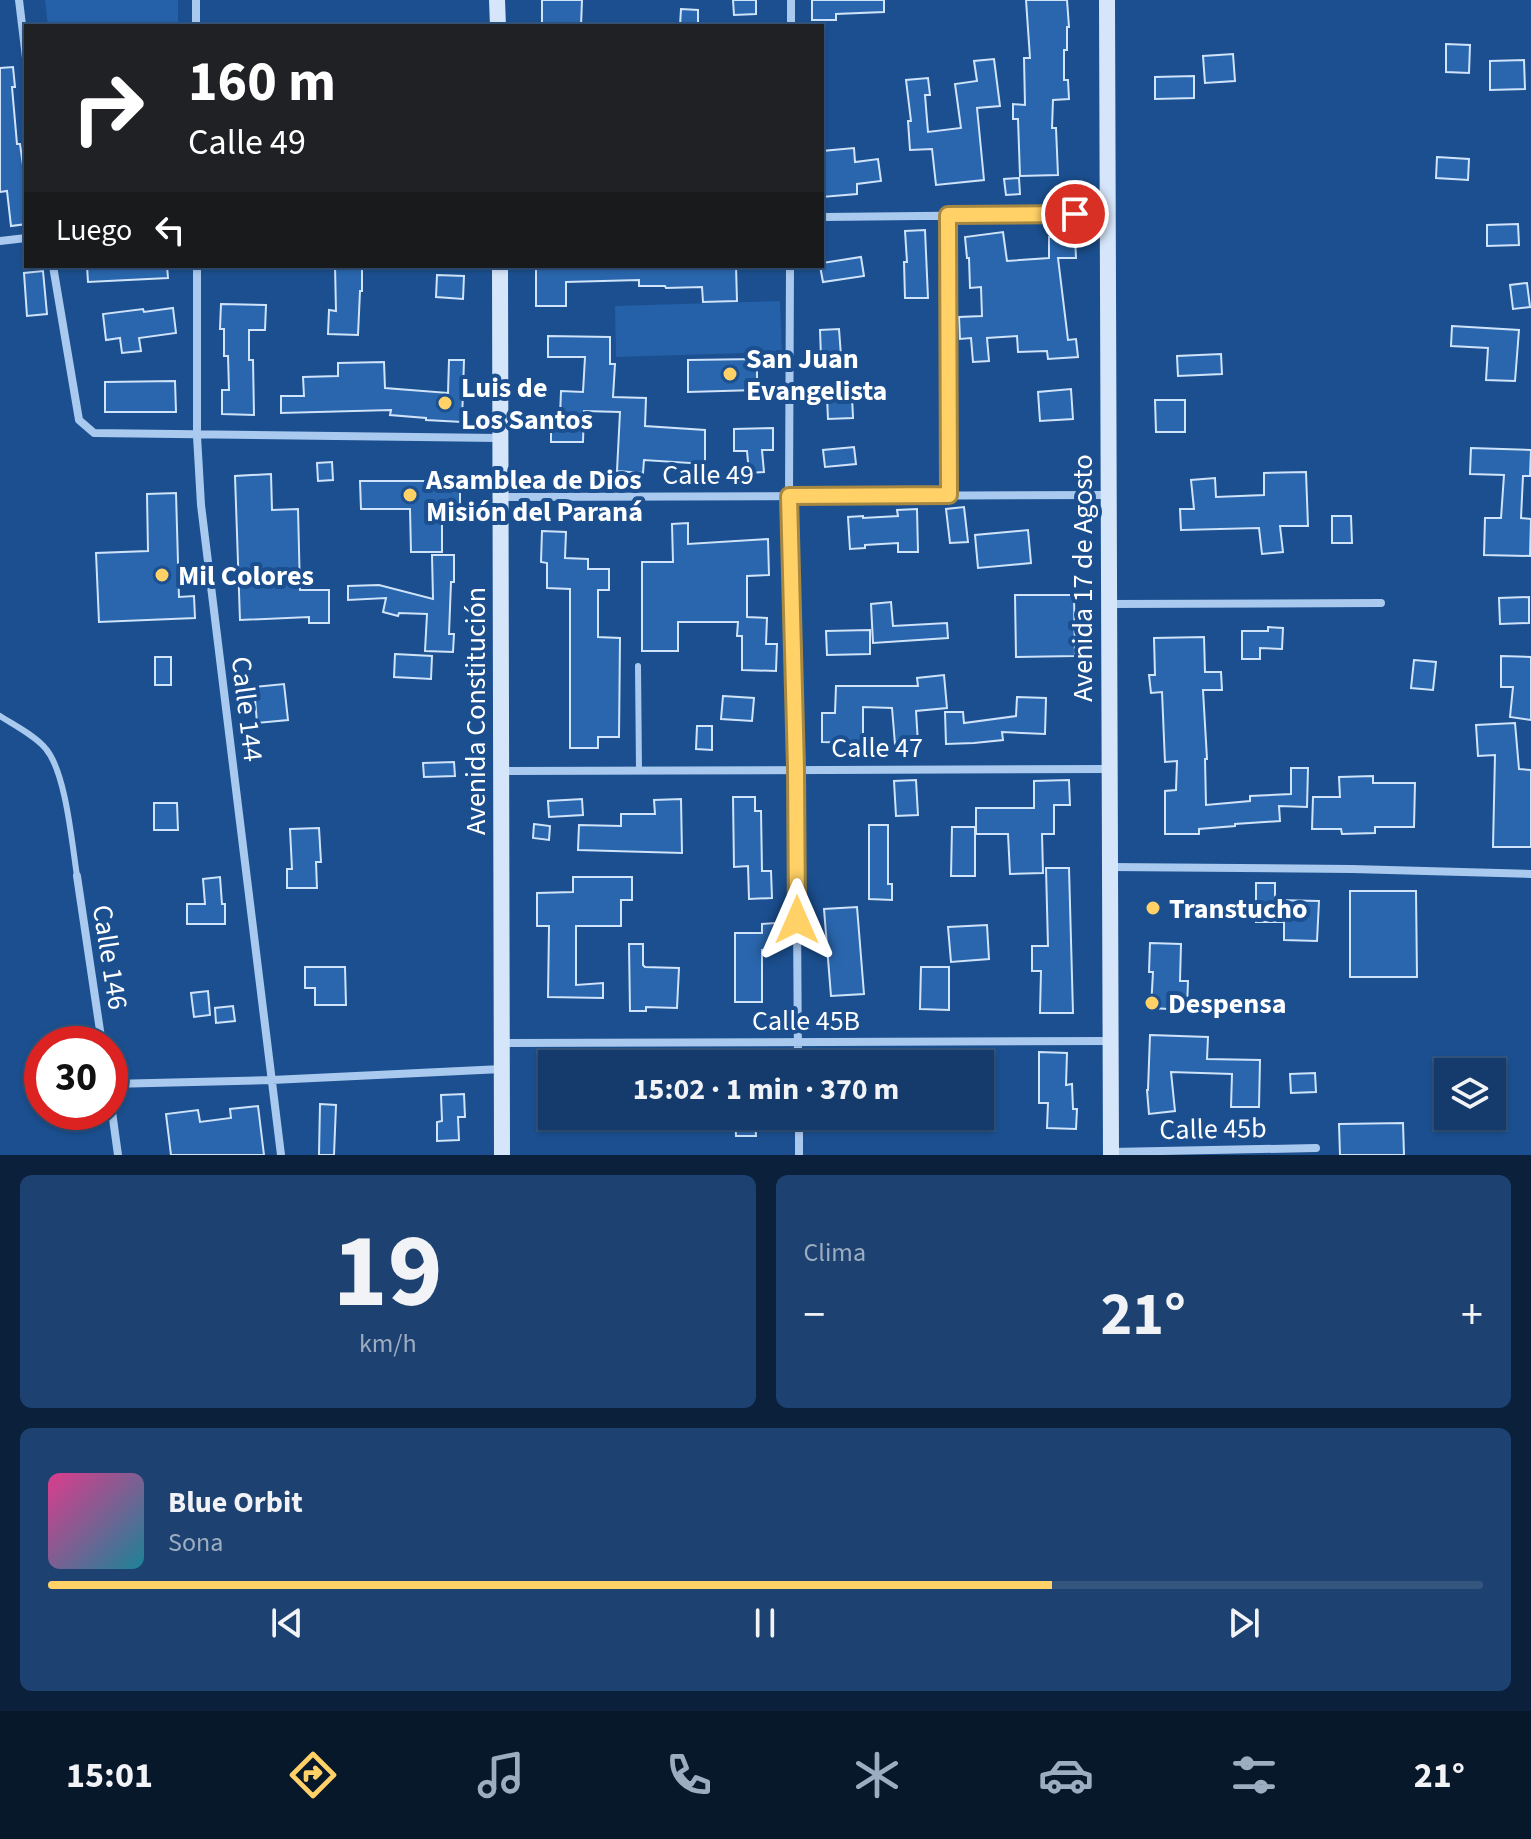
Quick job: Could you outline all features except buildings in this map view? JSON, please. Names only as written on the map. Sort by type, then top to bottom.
[{"type":"main road","points":[[497,0],[498,24]]},
{"type":"main road","name":"Avenida 17 de Agosto","points":[[1107,0],[1111,1154]]},
{"type":"main road","name":"Avenida Constitución","points":[[500,268],[502,1155]]},
{"type":"street","points":[[19,0],[24,41]]},
{"type":"street","points":[[196,0],[196,24]]},
{"type":"street","points":[[791,0],[791,24]]},
{"type":"street","points":[[824,217],[1107,214]]},
{"type":"street","points":[[948,215],[949,495]]},
{"type":"street","points":[[0,241],[24,238]]},
{"type":"street","points":[[53,268],[79,420],[94,433],[499,438]]},
{"type":"street","name":"Calle 144","points":[[197,268],[197,436],[203,521],[281,1155]]},
{"type":"street","points":[[790,268],[789,496],[796,768],[798,1050]]},
{"type":"street","name":"Calle 49","points":[[500,497],[1108,495]]},
{"type":"street","points":[[1108,604],[1381,603]]},
{"type":"street","name":"Calle 47","points":[[501,771],[1109,769]]},
{"type":"street","points":[[1109,867],[1531,874]]},
{"type":"street","name":"Calle 146","points":[[77,876],[99,1026]]},
{"type":"street","name":"Calle 45B","points":[[503,1043],[1110,1041]]},
{"type":"street","points":[[128,1084],[502,1069]]},
{"type":"street","points":[[115,1130],[118,1155]]},
{"type":"street","points":[[799,1130],[799,1155]]},
{"type":"street","name":"Calle 45b","points":[[1111,1154],[1316,1148]]},
{"type":"lane","points":[[638,666],[639,770]]},
{"type":"lane","points":[[0,716],[47,749],[61,780],[77,876]]},
{"type":"shaded area","points":[[45,0],[178,0],[178,24],[48,24]]},
{"type":"shaded area","points":[[780,301],[782,352],[616,357],[615,306]]},
{"type":"place","name":"San Juan Evangelista","points":[[730,374]]},
{"type":"place","name":"Luis de Los Santos","points":[[445,403]]},
{"type":"place","name":"Asamblea de Dios Misión del Paraná","points":[[410,495]]},
{"type":"place","name":"Mil Colores","points":[[162,575]]},
{"type":"place","name":"Transtucho","points":[[1153,908]]},
{"type":"place","name":"Despensa","points":[[1152,1003]]},
{"type":"route","points":[[797,920],[789,496],[949,495],[948,215],[1075,214]]}]
